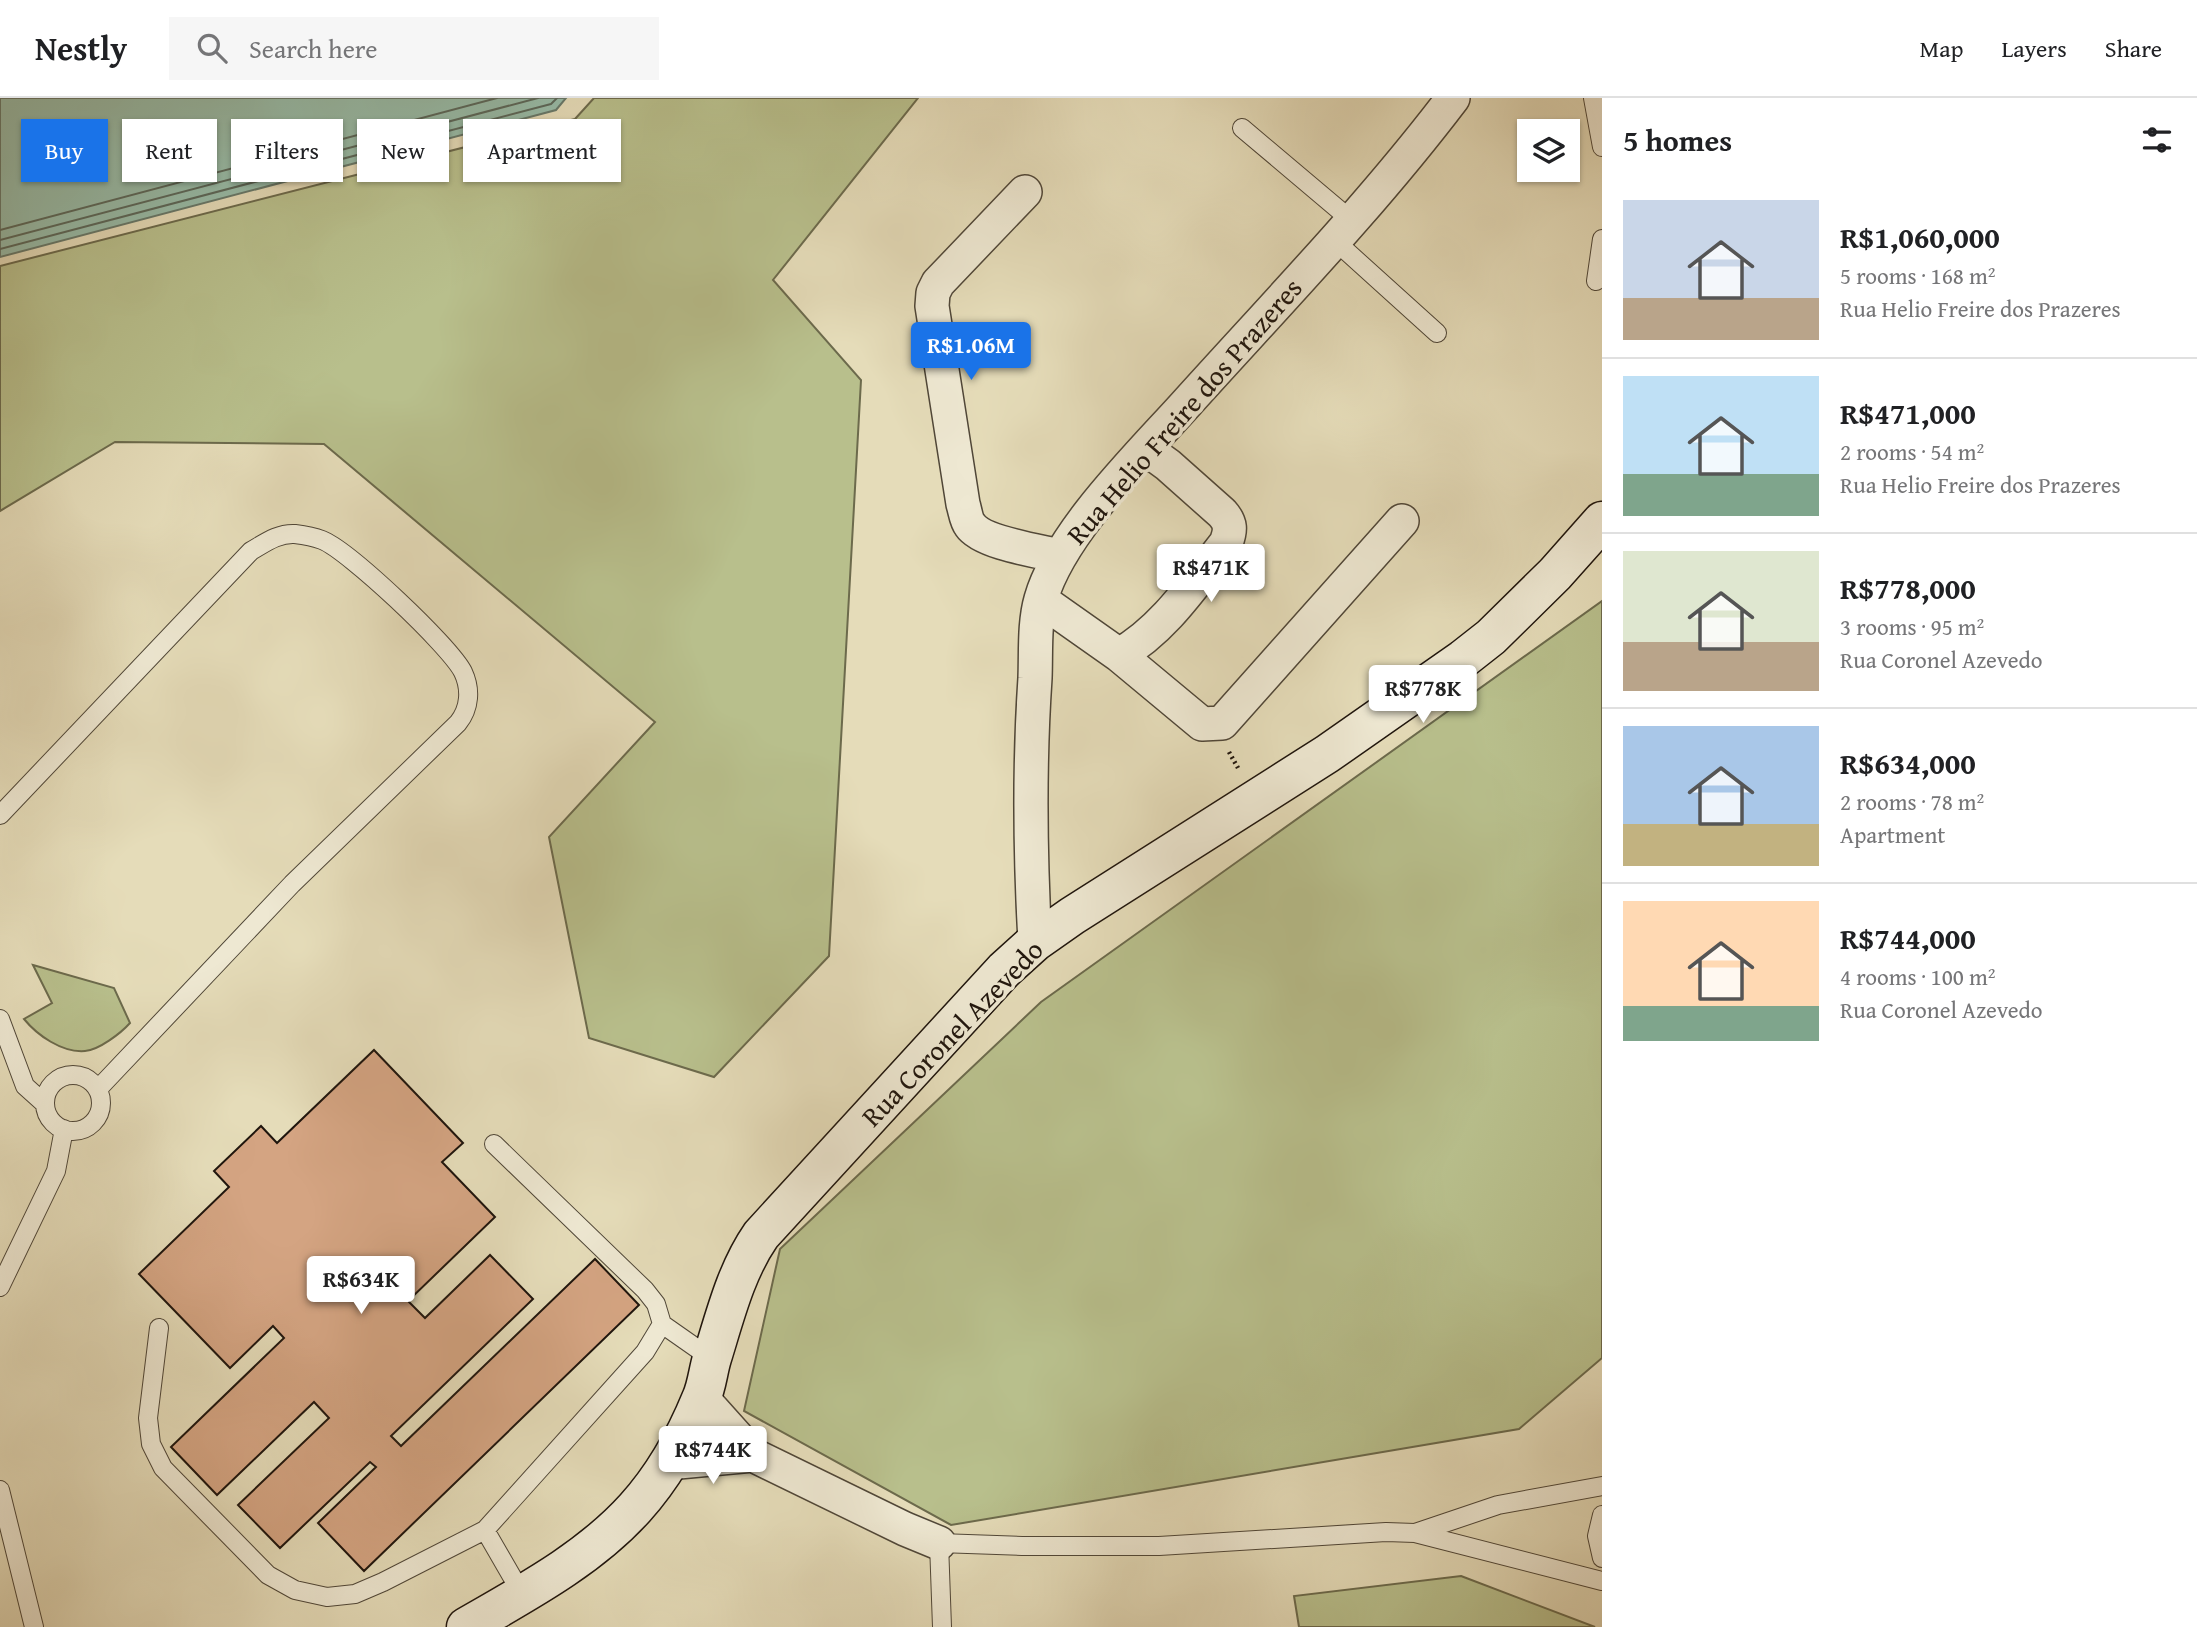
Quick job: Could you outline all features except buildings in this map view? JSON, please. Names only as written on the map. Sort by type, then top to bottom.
[{"type":"main road","name":"Rua Coronel Azevedo","points":[[466,1627],[522,1594],[605,1537],[635,1509],[668,1463],[702,1398],[712,1359],[747,1256],[761,1235],[1004,971],[1035,942],[1390,711],[1482,645],[1555,574],[1602,521]]},
{"type":"street","name":"Rua Helio Freire dos Prazeres","points":[[1035,942],[1030,853],[1031,737],[1041,600],[1060,556],[1074,534],[1146,449],[1422,140],[1453,98]]},
{"type":"street","points":[[1025,192],[938,284],[933,293],[932,306],[963,504],[971,527],[1004,543],[1060,556]]},
{"type":"street","points":[[1119,655],[1132,648],[1164,619],[1226,543],[1230,531],[1229,520],[1222,513],[1146,449]]},
{"type":"street","points":[[1041,600],[1119,655],[1202,724],[1213,725],[1222,723],[1402,520]]},
{"type":"street","points":[[702,1398],[753,1455],[939,1543]]},
{"type":"street","points":[[668,1463],[753,1455]]},
{"type":"lane","points":[[1593,98],[1602,147]]},
{"type":"lane","points":[[1242,128],[1342,230],[1437,333]]},
{"type":"lane","points":[[1596,281],[1602,239]]},
{"type":"lane","points":[[0,815],[251,551],[280,535],[295,534],[323,540],[352,561],[427,630],[455,659],[464,674],[469,696],[467,709],[458,723],[292,884],[98,1089]]},
{"type":"lane","points":[[0,1019],[26,1086],[45,1104],[51,1119],[64,1129],[73,1131],[91,1124],[101,1108],[98,1089],[92,1082],[84,1077],[65,1075],[50,1086],[45,1104]]},
{"type":"lane","points":[[0,1287],[56,1171],[64,1129]]},
{"type":"lane","points":[[494,1144],[645,1290],[656,1304],[662,1324],[712,1359]]},
{"type":"lane","points":[[159,1328],[148,1418],[150,1444],[163,1468],[268,1575],[295,1590],[327,1597],[355,1594],[485,1530],[645,1352],[662,1324]]},
{"type":"lane","points":[[1415,1533],[1497,1506],[1602,1486]]},
{"type":"lane","points":[[0,1490],[34,1627]]},
{"type":"lane","points":[[1602,1516],[1597,1536],[1602,1558]]},
{"type":"lane","points":[[485,1530],[522,1594]]},
{"type":"lane","points":[[942,1627],[939,1543],[1159,1546],[1386,1532],[1415,1533],[1602,1581]]},
{"type":"path","points":[[1213,725],[1257,799]]},
{"type":"shaded area","points":[[594,98],[918,98],[773,280],[861,380],[829,956],[714,1077],[589,1038],[549,837],[655,722],[324,444],[115,442],[0,511],[0,266],[329,182],[343,182],[343,178],[357,175],[357,182],[449,182],[449,151],[463,148],[463,182],[621,182],[621,119],[575,119]]},
{"type":"shaded area","points":[[1602,601],[1602,1358],[1519,1429],[951,1525],[744,1411],[780,1249],[1041,1002]]},
{"type":"shaded area","points":[[33,965],[114,988],[130,1023],[91,1050],[76,1051],[51,1042],[24,1019],[52,1003]]},
{"type":"shaded area","points":[[1461,1576],[1595,1627],[1299,1627],[1294,1596]]},
{"type":"water","points":[[0,98],[566,98],[556,110],[522,119],[463,119],[463,135],[449,138],[449,119],[357,119],[357,163],[343,166],[343,119],[231,119],[231,182],[284,182],[0,257]]}]
